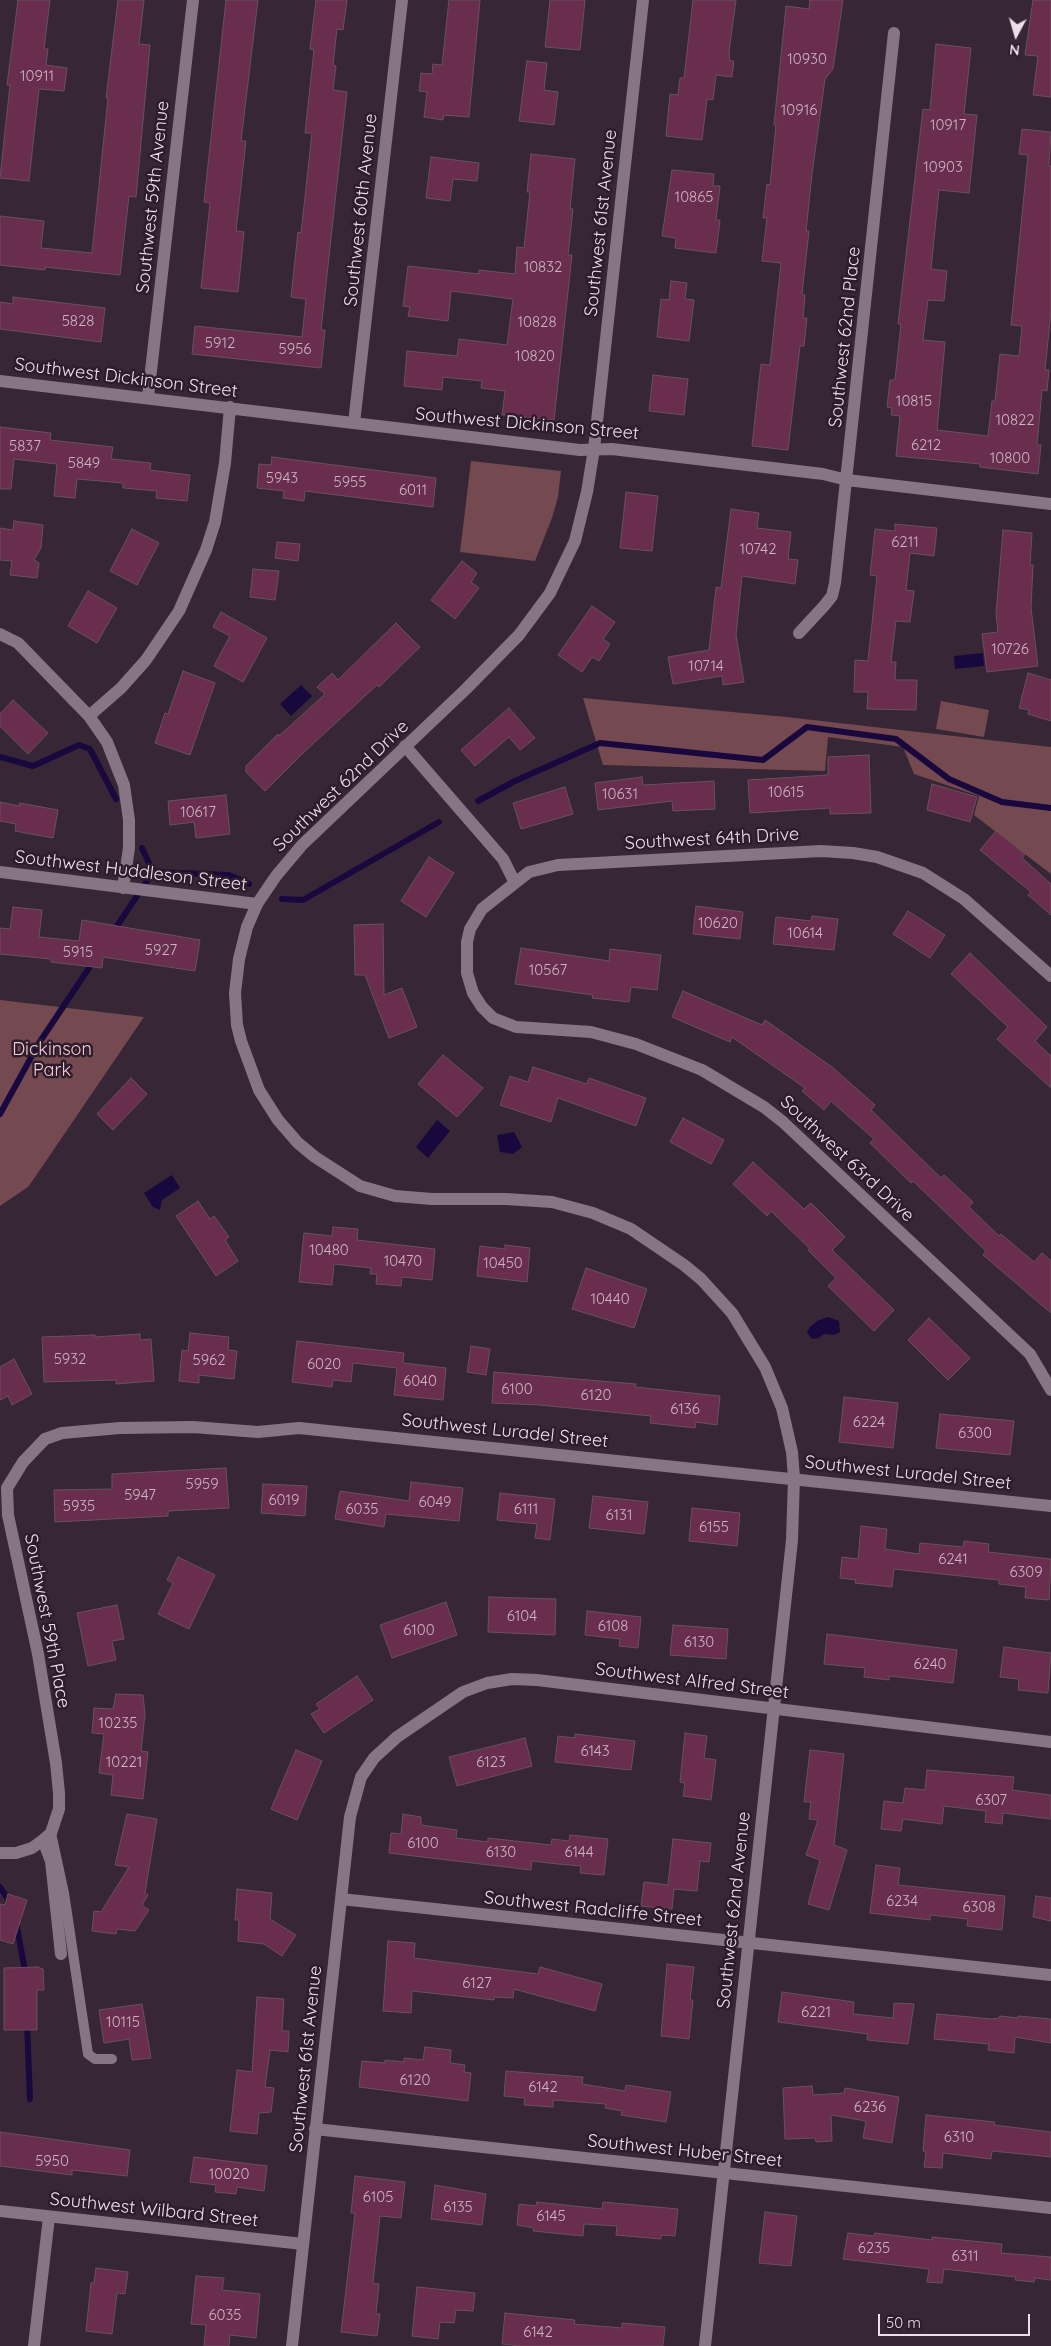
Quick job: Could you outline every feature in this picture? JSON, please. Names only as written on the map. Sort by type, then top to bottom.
[{"type":"street","name":"Southwest 59th Avenue","points":[[148,397],[193,0]]},
{"type":"street","name":"Southwest 60th Avenue","points":[[354,424],[402,0]]},
{"type":"street","name":"Southwest 61st Avenue","points":[[594,449],[643,0]]},
{"type":"street","name":"Southwest 62nd Place","points":[[799,633],[832,596],[847,480],[894,33]]},
{"type":"street","name":"Southwest Dickinson Street","points":[[0,381],[148,397],[354,424],[580,450],[612,448],[804,471],[847,480],[1051,504]]},
{"type":"street","points":[[89,716],[121,688],[146,660],[179,611],[206,550],[214,522],[225,462],[230,407]]},
{"type":"street","name":"Southwest 62nd Drive","points":[[594,449],[577,532],[567,560],[550,593],[538,611],[509,646],[302,844],[276,876],[257,904],[247,927],[239,959],[235,993],[237,1025],[246,1059],[259,1090],[268,1107],[286,1131],[315,1157],[360,1186],[395,1196],[414,1198],[506,1199],[552,1202],[614,1222],[659,1247],[696,1274],[732,1313],[754,1347],[782,1408],[792,1452],[794,1478]]},
{"type":"street","points":[[0,634],[18,643],[89,716],[107,742],[124,785],[129,820],[129,848],[123,888]]},
{"type":"street","points":[[405,746],[503,860],[515,883]]},
{"type":"street","name":"Southwest 64th Drive","points":[[515,883],[529,872],[558,865],[821,851],[877,857],[923,873],[964,899],[1051,976]]},
{"type":"street","name":"Southwest Huddleson Street","points":[[0,872],[257,904]]},
{"type":"street","name":"Southwest 63rd Drive","points":[[515,883],[482,909],[470,929],[466,942],[467,973],[473,993],[487,1013],[493,1018],[516,1027],[591,1032],[636,1044],[702,1070],[764,1107],[784,1122],[1030,1354],[1051,1390]]},
{"type":"street","name":"Southwest Luradel Street","points":[[8,1516],[7,1488],[23,1462],[45,1438],[62,1432],[120,1428],[193,1427],[258,1432],[299,1428],[1051,1506]]},
{"type":"street","name":"Southwest 62nd Avenue","points":[[705,2346],[792,1540],[794,1478]]},
{"type":"street","name":"Southwest 59th Place","points":[[8,1516],[38,1654],[59,1793],[59,1810],[47,1837]]},
{"type":"street","name":"Southwest Alfred Street","points":[[361,1777],[374,1758],[397,1737],[463,1692],[487,1683],[512,1679],[537,1680],[1051,1742]]},
{"type":"street","name":"Southwest 61st Avenue","points":[[292,2346],[350,1817],[361,1777]]},
{"type":"street","points":[[0,1853],[16,1853],[32,1848],[47,1837],[61,1954]]},
{"type":"street","name":"Southwest Radcliffe Street","points":[[341,1899],[749,1944],[1051,1974]]},
{"type":"street","name":"Southwest Huber Street","points":[[315,2129],[1051,2208]]},
{"type":"street","name":"Southwest Wilbard Street","points":[[0,2211],[303,2244]]},
{"type":"street","points":[[34,2346],[49,2217]]},
{"type":"lane","points":[[47,1837],[64,1893],[88,2054],[95,2059],[112,2059]]},
{"type":"green space","points":[[471,461],[561,471],[558,497],[552,518],[535,561],[460,552]]},
{"type":"green space","points":[[583,698],[786,717],[1051,747],[1051,874],[974,815],[979,796],[914,774],[903,747],[828,737],[825,771],[603,765]]},
{"type":"green space","points":[[941,701],[989,710],[984,737],[936,729]]},
{"type":"green space","name":"Dickinson Park","points":[[0,1000],[144,1017],[28,1187],[0,1206]]},
{"type":"shaded area","points":[[983,653],[984,666],[955,669],[954,656]]},
{"type":"shaded area","points":[[301,685],[312,696],[291,716],[280,704]]},
{"type":"shaded area","points":[[437,1120],[450,1131],[428,1158],[416,1147]]},
{"type":"shaded area","points":[[514,1132],[522,1147],[513,1154],[500,1152],[497,1135]]},
{"type":"shaded area","points":[[172,1175],[180,1188],[162,1200],[160,1210],[153,1207],[144,1193]]},
{"type":"shaded area","points":[[828,1317],[839,1321],[840,1332],[834,1335],[824,1334],[819,1338],[812,1339],[807,1332],[810,1327],[817,1321]]},
{"type":"building","points":[[18,0],[50,0],[44,49],[48,49],[46,65],[67,68],[64,91],[39,89],[29,181],[0,178],[10,85],[7,85]]},
{"type":"building","points":[[118,0],[144,0],[139,44],[150,45],[136,197],[129,196],[120,275],[45,267],[45,270],[0,265],[0,216],[44,221],[41,248],[92,253],[108,98],[106,98]]},
{"type":"building","points":[[226,0],[258,0],[241,141],[246,141],[236,231],[244,232],[238,292],[201,288],[210,203],[204,202]]},
{"type":"building","points":[[316,0],[347,0],[343,30],[337,29],[333,65],[336,66],[333,90],[347,92],[321,330],[325,330],[321,368],[192,354],[195,326],[302,337],[306,299],[291,297],[298,232],[301,233],[312,133],[305,133],[314,50],[310,49]]},
{"type":"building","points":[[449,0],[480,0],[469,117],[444,115],[443,120],[424,117],[427,92],[419,91],[421,73],[432,74],[433,64],[442,65]]},
{"type":"building","points":[[550,0],[585,0],[580,50],[545,47]]},
{"type":"building","points":[[693,0],[736,0],[729,52],[730,61],[734,61],[732,77],[716,75],[713,100],[707,99],[702,140],[666,136],[670,94],[678,95],[680,78],[684,78]]},
{"type":"building","points":[[810,0],[843,0],[833,69],[825,79],[812,174],[806,231],[809,231],[802,294],[805,295],[803,318],[807,318],[804,346],[800,346],[788,450],[752,446],[761,364],[770,365],[781,263],[762,261],[767,218],[763,218],[767,184],[770,185],[786,6],[809,9]]},
{"type":"building","points":[[1033,0],[1051,0],[1051,97],[1033,95],[1038,56],[1025,55]]},
{"type":"building","points":[[936,44],[971,48],[964,114],[977,115],[969,193],[939,190],[931,269],[947,271],[944,301],[928,300],[923,340],[945,342],[937,430],[988,436],[992,401],[995,401],[1000,354],[1019,356],[1022,326],[1011,325],[1028,155],[1019,154],[1022,129],[1051,132],[1049,166],[1051,166],[1051,311],[1045,370],[1049,370],[1047,391],[1042,390],[1037,445],[1041,445],[1038,474],[980,467],[980,464],[896,456],[900,416],[891,415],[892,408],[887,407],[890,380],[895,380],[901,324],[898,324],[923,109],[930,110]]},
{"type":"building","points":[[527,61],[547,63],[544,90],[558,92],[554,125],[519,121]]},
{"type":"building","points":[[531,154],[575,159],[570,209],[573,209],[568,255],[572,255],[554,420],[502,415],[505,391],[481,388],[482,381],[443,377],[442,390],[404,386],[407,351],[457,356],[459,339],[507,345],[513,299],[451,291],[448,321],[408,316],[410,307],[403,306],[408,266],[479,274],[479,270],[515,274],[517,247],[524,248],[530,192],[527,192]]},
{"type":"building","points":[[431,157],[479,163],[477,181],[453,179],[450,201],[426,198]]},
{"type":"building","points":[[672,170],[714,174],[713,186],[720,186],[716,220],[720,220],[716,253],[675,248],[676,238],[662,236]]},
{"type":"building","points":[[671,281],[687,283],[685,299],[694,300],[689,341],[657,337],[661,299],[669,300]]},
{"type":"building","points":[[13,297],[105,308],[101,342],[0,329],[0,302],[13,304]]},
{"type":"building","points":[[653,375],[688,379],[684,415],[649,411]]},
{"type":"building","points":[[0,427],[51,433],[50,440],[113,447],[111,459],[151,463],[150,470],[190,475],[187,501],[156,498],[157,491],[123,488],[123,483],[77,479],[75,498],[54,496],[57,464],[14,459],[11,489],[0,489]]},
{"type":"building","points":[[272,457],[436,478],[433,507],[305,491],[304,501],[283,498],[284,491],[257,488],[259,464],[271,465]]},
{"type":"building","points":[[626,492],[658,496],[652,551],[620,548]]},
{"type":"building","points":[[731,509],[759,513],[757,528],[791,532],[788,559],[798,560],[795,584],[742,576],[736,635],[744,682],[723,685],[722,676],[673,684],[668,657],[709,650],[716,587],[721,588]]},
{"type":"building","points":[[14,521],[43,525],[41,548],[34,560],[39,563],[37,578],[10,575],[12,561],[0,560],[0,528],[13,530]]},
{"type":"building","points":[[895,524],[937,528],[934,556],[910,553],[906,590],[914,591],[910,622],[896,621],[891,662],[896,662],[895,680],[917,680],[916,710],[867,709],[868,692],[854,692],[855,660],[868,661],[877,576],[870,575],[875,529],[895,531]]},
{"type":"building","points":[[132,529],[159,543],[137,585],[110,571]]},
{"type":"building","points":[[1003,530],[1032,533],[1030,565],[1033,565],[1031,608],[1038,666],[987,672],[982,634],[998,632],[996,614]]},
{"type":"building","points":[[277,542],[300,544],[298,561],[275,558]]},
{"type":"building","points":[[462,561],[477,573],[471,582],[479,588],[455,619],[431,600]]},
{"type":"building","points":[[253,569],[279,571],[275,600],[250,597]]},
{"type":"building","points":[[88,591],[117,608],[97,643],[68,626]]},
{"type":"building","points":[[592,606],[615,622],[603,639],[610,644],[599,661],[592,657],[582,672],[558,655]]},
{"type":"building","points":[[221,612],[267,638],[243,682],[214,666],[230,636],[213,627]]},
{"type":"building","points":[[396,623],[420,647],[379,687],[377,685],[303,753],[265,791],[246,772],[246,766],[278,734],[279,736],[325,694],[317,687],[332,673],[338,680]]},
{"type":"building","points":[[183,671],[215,683],[190,755],[155,743],[165,713],[168,714]]},
{"type":"building","points":[[1028,673],[1051,680],[1051,721],[1028,714],[1029,710],[1019,708]]},
{"type":"building","points":[[13,700],[48,733],[28,754],[0,726],[0,714]]},
{"type":"building","points":[[509,708],[535,738],[520,750],[509,737],[475,766],[461,750]]},
{"type":"building","points":[[869,755],[871,813],[830,814],[830,808],[750,813],[748,780],[828,775],[828,757]]},
{"type":"building","points":[[642,777],[643,785],[714,781],[715,809],[673,811],[672,801],[598,810],[595,783]]},
{"type":"building","points":[[932,784],[977,797],[970,822],[927,810]]},
{"type":"building","points":[[565,787],[573,814],[521,829],[513,803]]},
{"type":"building","points":[[226,795],[230,834],[196,838],[194,822],[170,825],[168,801]]},
{"type":"building","points":[[0,802],[19,806],[20,803],[58,810],[53,838],[15,831],[16,824],[0,821]]},
{"type":"building","points":[[996,831],[1025,854],[1022,858],[1051,884],[1051,915],[1028,895],[1031,892],[980,850]]},
{"type":"building","points":[[429,857],[454,873],[426,917],[401,901]]},
{"type":"building","points":[[696,906],[743,912],[740,939],[693,934]]},
{"type":"building","points":[[13,907],[42,910],[39,937],[79,941],[82,920],[200,940],[195,971],[103,957],[102,968],[51,962],[51,959],[0,954],[0,928],[10,929]]},
{"type":"building","points":[[908,911],[945,935],[930,958],[893,934]]},
{"type":"building","points":[[812,916],[838,919],[834,950],[773,944],[776,917],[811,921]]},
{"type":"building","points":[[383,924],[384,995],[402,988],[417,1027],[389,1038],[365,975],[355,975],[354,925]]},
{"type":"building","points":[[521,948],[609,961],[610,949],[661,955],[657,990],[631,987],[629,1002],[592,998],[593,995],[515,984]]},
{"type":"building","points":[[970,953],[1047,1027],[1035,1041],[1051,1056],[1051,1088],[997,1039],[1008,1027],[951,974]]},
{"type":"building","points":[[683,991],[762,1025],[765,1020],[832,1067],[875,1105],[871,1110],[941,1178],[944,1175],[973,1202],[969,1207],[999,1236],[1001,1234],[1034,1262],[1042,1253],[1051,1261],[1051,1313],[983,1255],[986,1251],[913,1181],[911,1183],[870,1143],[874,1139],[831,1101],[824,1110],[802,1091],[805,1088],[732,1037],[730,1042],[672,1017]]},
{"type":"building","points":[[443,1055],[483,1088],[457,1117],[418,1084]]},
{"type":"building","points":[[533,1067],[587,1084],[589,1078],[646,1098],[636,1126],[558,1098],[551,1122],[500,1105],[510,1076],[528,1082]]},
{"type":"building","points":[[131,1078],[147,1094],[113,1130],[97,1114]]},
{"type":"building","points":[[683,1118],[724,1140],[711,1164],[670,1142]]},
{"type":"building","points":[[753,1162],[804,1209],[811,1203],[845,1237],[832,1250],[894,1310],[874,1331],[828,1286],[836,1278],[808,1250],[810,1249],[771,1211],[767,1216],[733,1184]]},
{"type":"building","points":[[198,1201],[210,1219],[214,1216],[229,1237],[225,1240],[238,1261],[216,1276],[176,1216]]},
{"type":"building","points":[[333,1227],[358,1229],[357,1240],[435,1249],[432,1280],[402,1277],[401,1286],[376,1284],[377,1274],[370,1274],[371,1268],[334,1264],[332,1285],[299,1282],[304,1233],[332,1236]]},
{"type":"building","points":[[505,1245],[530,1248],[527,1282],[477,1276],[480,1246],[505,1249]]},
{"type":"building","points":[[586,1268],[647,1289],[634,1328],[572,1309]]},
{"type":"building","points":[[929,1318],[970,1358],[948,1380],[908,1340]]},
{"type":"building","points":[[190,1333],[229,1337],[228,1350],[237,1351],[234,1379],[199,1375],[199,1383],[179,1381],[182,1350],[188,1351]]},
{"type":"building","points":[[140,1334],[140,1340],[151,1339],[154,1381],[116,1384],[116,1380],[44,1382],[42,1337],[95,1335],[95,1337]]},
{"type":"building","points":[[297,1341],[404,1353],[403,1363],[446,1368],[443,1400],[394,1395],[397,1368],[353,1363],[351,1382],[333,1380],[332,1387],[292,1382]]},
{"type":"building","points":[[471,1346],[490,1349],[486,1375],[467,1372]]},
{"type":"building","points":[[14,1359],[32,1394],[12,1405],[8,1396],[0,1400],[0,1367]]},
{"type":"building","points":[[494,1372],[636,1384],[635,1387],[720,1396],[717,1425],[696,1422],[695,1428],[650,1423],[651,1416],[540,1405],[492,1403]]},
{"type":"building","points":[[844,1397],[898,1403],[893,1448],[839,1442]]},
{"type":"building","points":[[940,1414],[1014,1421],[1010,1455],[936,1448]]},
{"type":"building","points":[[226,1468],[229,1508],[168,1511],[168,1516],[55,1522],[54,1490],[112,1489],[112,1474]]},
{"type":"building","points":[[411,1482],[463,1488],[459,1521],[386,1514],[384,1527],[335,1519],[340,1491],[409,1501]]},
{"type":"building","points":[[263,1484],[307,1486],[305,1516],[261,1513]]},
{"type":"building","points":[[500,1493],[555,1499],[550,1540],[535,1538],[537,1524],[497,1520]]},
{"type":"building","points":[[593,1496],[648,1502],[644,1534],[589,1528]]},
{"type":"building","points":[[692,1508],[740,1513],[737,1546],[689,1541]]},
{"type":"building","points":[[861,1526],[887,1529],[885,1549],[919,1554],[920,1543],[963,1547],[964,1541],[989,1544],[988,1552],[1051,1559],[1049,1600],[1025,1598],[1026,1587],[999,1584],[999,1580],[894,1569],[892,1587],[855,1583],[856,1580],[840,1578],[842,1557],[858,1559]]},
{"type":"building","points":[[178,1557],[215,1575],[189,1629],[158,1614],[173,1583],[167,1580]]},
{"type":"building","points":[[489,1597],[556,1599],[555,1635],[488,1632]]},
{"type":"building","points":[[446,1602],[457,1635],[392,1658],[380,1625]]},
{"type":"building","points":[[117,1605],[124,1639],[112,1641],[116,1660],[88,1666],[77,1613]]},
{"type":"building","points":[[587,1611],[641,1617],[638,1648],[619,1646],[620,1639],[585,1635]]},
{"type":"building","points":[[673,1625],[728,1629],[726,1659],[670,1655]]},
{"type":"building","points":[[827,1634],[957,1650],[953,1683],[889,1676],[889,1680],[864,1677],[865,1668],[824,1664]]},
{"type":"building","points":[[1004,1647],[1051,1653],[1048,1693],[1018,1690],[1019,1679],[1000,1677]]},
{"type":"building","points":[[357,1676],[373,1700],[324,1733],[311,1714],[320,1709],[316,1704]]},
{"type":"building","points":[[116,1694],[143,1695],[145,1714],[141,1751],[148,1752],[143,1799],[111,1795],[113,1775],[99,1773],[104,1734],[92,1733],[94,1708],[113,1709]]},
{"type":"building","points":[[685,1733],[707,1736],[704,1758],[716,1760],[711,1800],[683,1796],[685,1783],[680,1782]]},
{"type":"building","points":[[575,1734],[635,1741],[631,1770],[555,1762],[558,1736],[575,1738]]},
{"type":"building","points":[[525,1738],[532,1766],[457,1786],[449,1757]]},
{"type":"building","points":[[296,1750],[322,1761],[297,1820],[271,1809]]},
{"type":"building","points":[[810,1750],[844,1754],[834,1845],[847,1850],[829,1910],[808,1904],[820,1860],[806,1855],[818,1820],[809,1819],[811,1802],[804,1802]]},
{"type":"building","points":[[927,1770],[1014,1777],[1012,1790],[1051,1795],[1051,1819],[1003,1813],[1002,1824],[985,1822],[986,1811],[944,1806],[942,1824],[903,1819],[901,1831],[881,1829],[884,1801],[903,1803],[905,1788],[925,1790]]},
{"type":"building","points":[[127,1814],[157,1819],[145,1893],[148,1895],[142,1905],[149,1910],[135,1931],[117,1929],[116,1934],[92,1931],[94,1911],[101,1912],[129,1867],[115,1865]]},
{"type":"building","points":[[403,1814],[421,1817],[421,1825],[457,1830],[456,1838],[488,1842],[488,1838],[551,1845],[552,1839],[569,1841],[570,1835],[608,1839],[604,1875],[580,1873],[581,1866],[532,1861],[531,1870],[389,1853],[391,1833],[401,1834]]},
{"type":"building","points":[[673,1839],[711,1843],[709,1862],[700,1861],[697,1891],[674,1889],[672,1909],[641,1906],[644,1882],[668,1885]]},
{"type":"building","points":[[876,1865],[900,1868],[898,1885],[1005,1896],[1002,1930],[967,1926],[968,1919],[930,1915],[930,1920],[870,1913]]},
{"type":"building","points":[[237,1889],[272,1893],[270,1919],[296,1935],[282,1956],[264,1944],[238,1941],[239,1920],[235,1920]]},
{"type":"building","points":[[8,1894],[27,1900],[13,1944],[0,1940],[0,1904],[5,1905]]},
{"type":"building","points":[[1036,1896],[1051,1898],[1051,1921],[1033,1917]]},
{"type":"building","points":[[388,1941],[415,1943],[414,1958],[538,1974],[540,1967],[602,1984],[595,2011],[514,1989],[513,1998],[494,1997],[494,2000],[412,1991],[411,2013],[383,2011]]},
{"type":"building","points":[[667,1964],[694,1967],[690,2000],[693,2000],[689,2039],[661,2036]]},
{"type":"building","points":[[37,1967],[43,1969],[44,1990],[37,1990],[37,2030],[4,2030],[4,1968]]},
{"type":"building","points":[[782,1992],[854,2002],[853,2014],[893,2018],[894,2003],[914,2004],[908,2044],[867,2040],[868,2034],[778,2022]]},
{"type":"building","points":[[257,1997],[284,1999],[282,2031],[289,2031],[288,2052],[270,2050],[265,2087],[274,2088],[271,2112],[259,2113],[257,2134],[230,2131],[237,2070],[252,2072]]},
{"type":"building","points":[[142,2004],[151,2058],[132,2060],[129,2039],[104,2043],[99,2010]]},
{"type":"building","points":[[937,2014],[992,2019],[999,2018],[1000,2016],[1018,2018],[1018,2016],[1051,2019],[1051,2043],[1015,2037],[1014,2053],[988,2050],[989,2044],[934,2039]]},
{"type":"building","points":[[425,2047],[451,2050],[450,2063],[465,2065],[464,2072],[471,2073],[468,2101],[359,2087],[362,2061],[385,2063],[385,2060],[404,2062],[404,2058],[423,2060]]},
{"type":"building","points":[[506,2071],[583,2077],[582,2084],[625,2091],[626,2085],[671,2092],[666,2122],[621,2115],[622,2111],[605,2108],[606,2104],[553,2100],[553,2107],[524,2105],[525,2098],[504,2096]]},
{"type":"building","points":[[812,2086],[813,2095],[844,2093],[845,2088],[899,2097],[892,2143],[863,2138],[866,2121],[831,2115],[832,2141],[816,2142],[815,2138],[785,2139],[783,2088]]},
{"type":"building","points":[[926,2115],[995,2122],[994,2125],[1051,2132],[1051,2157],[992,2151],[991,2159],[943,2153],[942,2168],[924,2167],[926,2152],[923,2151]]},
{"type":"building","points":[[0,2132],[130,2150],[127,2176],[72,2170],[72,2175],[0,2166]]},
{"type":"building","points":[[194,2157],[267,2166],[264,2191],[237,2187],[236,2194],[215,2192],[216,2185],[190,2182]]},
{"type":"building","points":[[355,2176],[405,2182],[401,2218],[380,2216],[373,2283],[379,2284],[376,2314],[380,2314],[377,2336],[341,2332],[355,2213],[351,2213]]},
{"type":"building","points":[[435,2185],[486,2194],[482,2225],[431,2219]]},
{"type":"building","points":[[537,2202],[602,2209],[603,2202],[678,2209],[675,2236],[661,2235],[661,2239],[616,2235],[617,2226],[584,2224],[583,2236],[533,2231],[534,2228],[517,2225],[519,2204],[536,2206]]},
{"type":"building","points":[[765,2212],[797,2216],[791,2266],[759,2263]]},
{"type":"building","points":[[848,2233],[874,2236],[875,2233],[932,2240],[932,2237],[1002,2244],[1001,2253],[1051,2257],[1051,2280],[1035,2278],[1034,2282],[1015,2280],[1016,2277],[944,2269],[942,2283],[927,2282],[929,2269],[843,2259]]},
{"type":"building","points":[[96,2268],[128,2272],[125,2294],[117,2293],[112,2334],[86,2331],[91,2283],[94,2283]]},
{"type":"building","points":[[196,2276],[224,2278],[222,2290],[260,2294],[256,2338],[230,2335],[229,2346],[204,2346],[206,2325],[191,2324]]},
{"type":"building","points":[[417,2287],[475,2293],[473,2311],[456,2310],[454,2323],[440,2322],[438,2339],[412,2336]]},
{"type":"building","points":[[505,2313],[575,2320],[574,2324],[622,2328],[622,2323],[665,2327],[663,2346],[520,2346],[502,2344]]},
{"type":"waterway","points":[[478,801],[515,781],[600,743],[763,760],[807,727],[896,739],[949,779],[1002,802],[1051,808]]},
{"type":"waterway","points":[[0,757],[33,766],[79,745],[90,749],[116,799]]},
{"type":"waterway","points":[[282,899],[303,900],[439,822]]},
{"type":"waterway","points":[[142,848],[153,872]]},
{"type":"waterway","points":[[153,872],[229,875],[249,884]]},
{"type":"waterway","points":[[113,932],[153,872]]},
{"type":"waterway","points":[[0,1114],[39,1043],[95,959]]},
{"type":"waterway","points":[[0,1887],[12,1905]]},
{"type":"waterway","points":[[16,1922],[26,1976]]},
{"type":"waterway","points":[[27,2023],[30,2099]]}]
